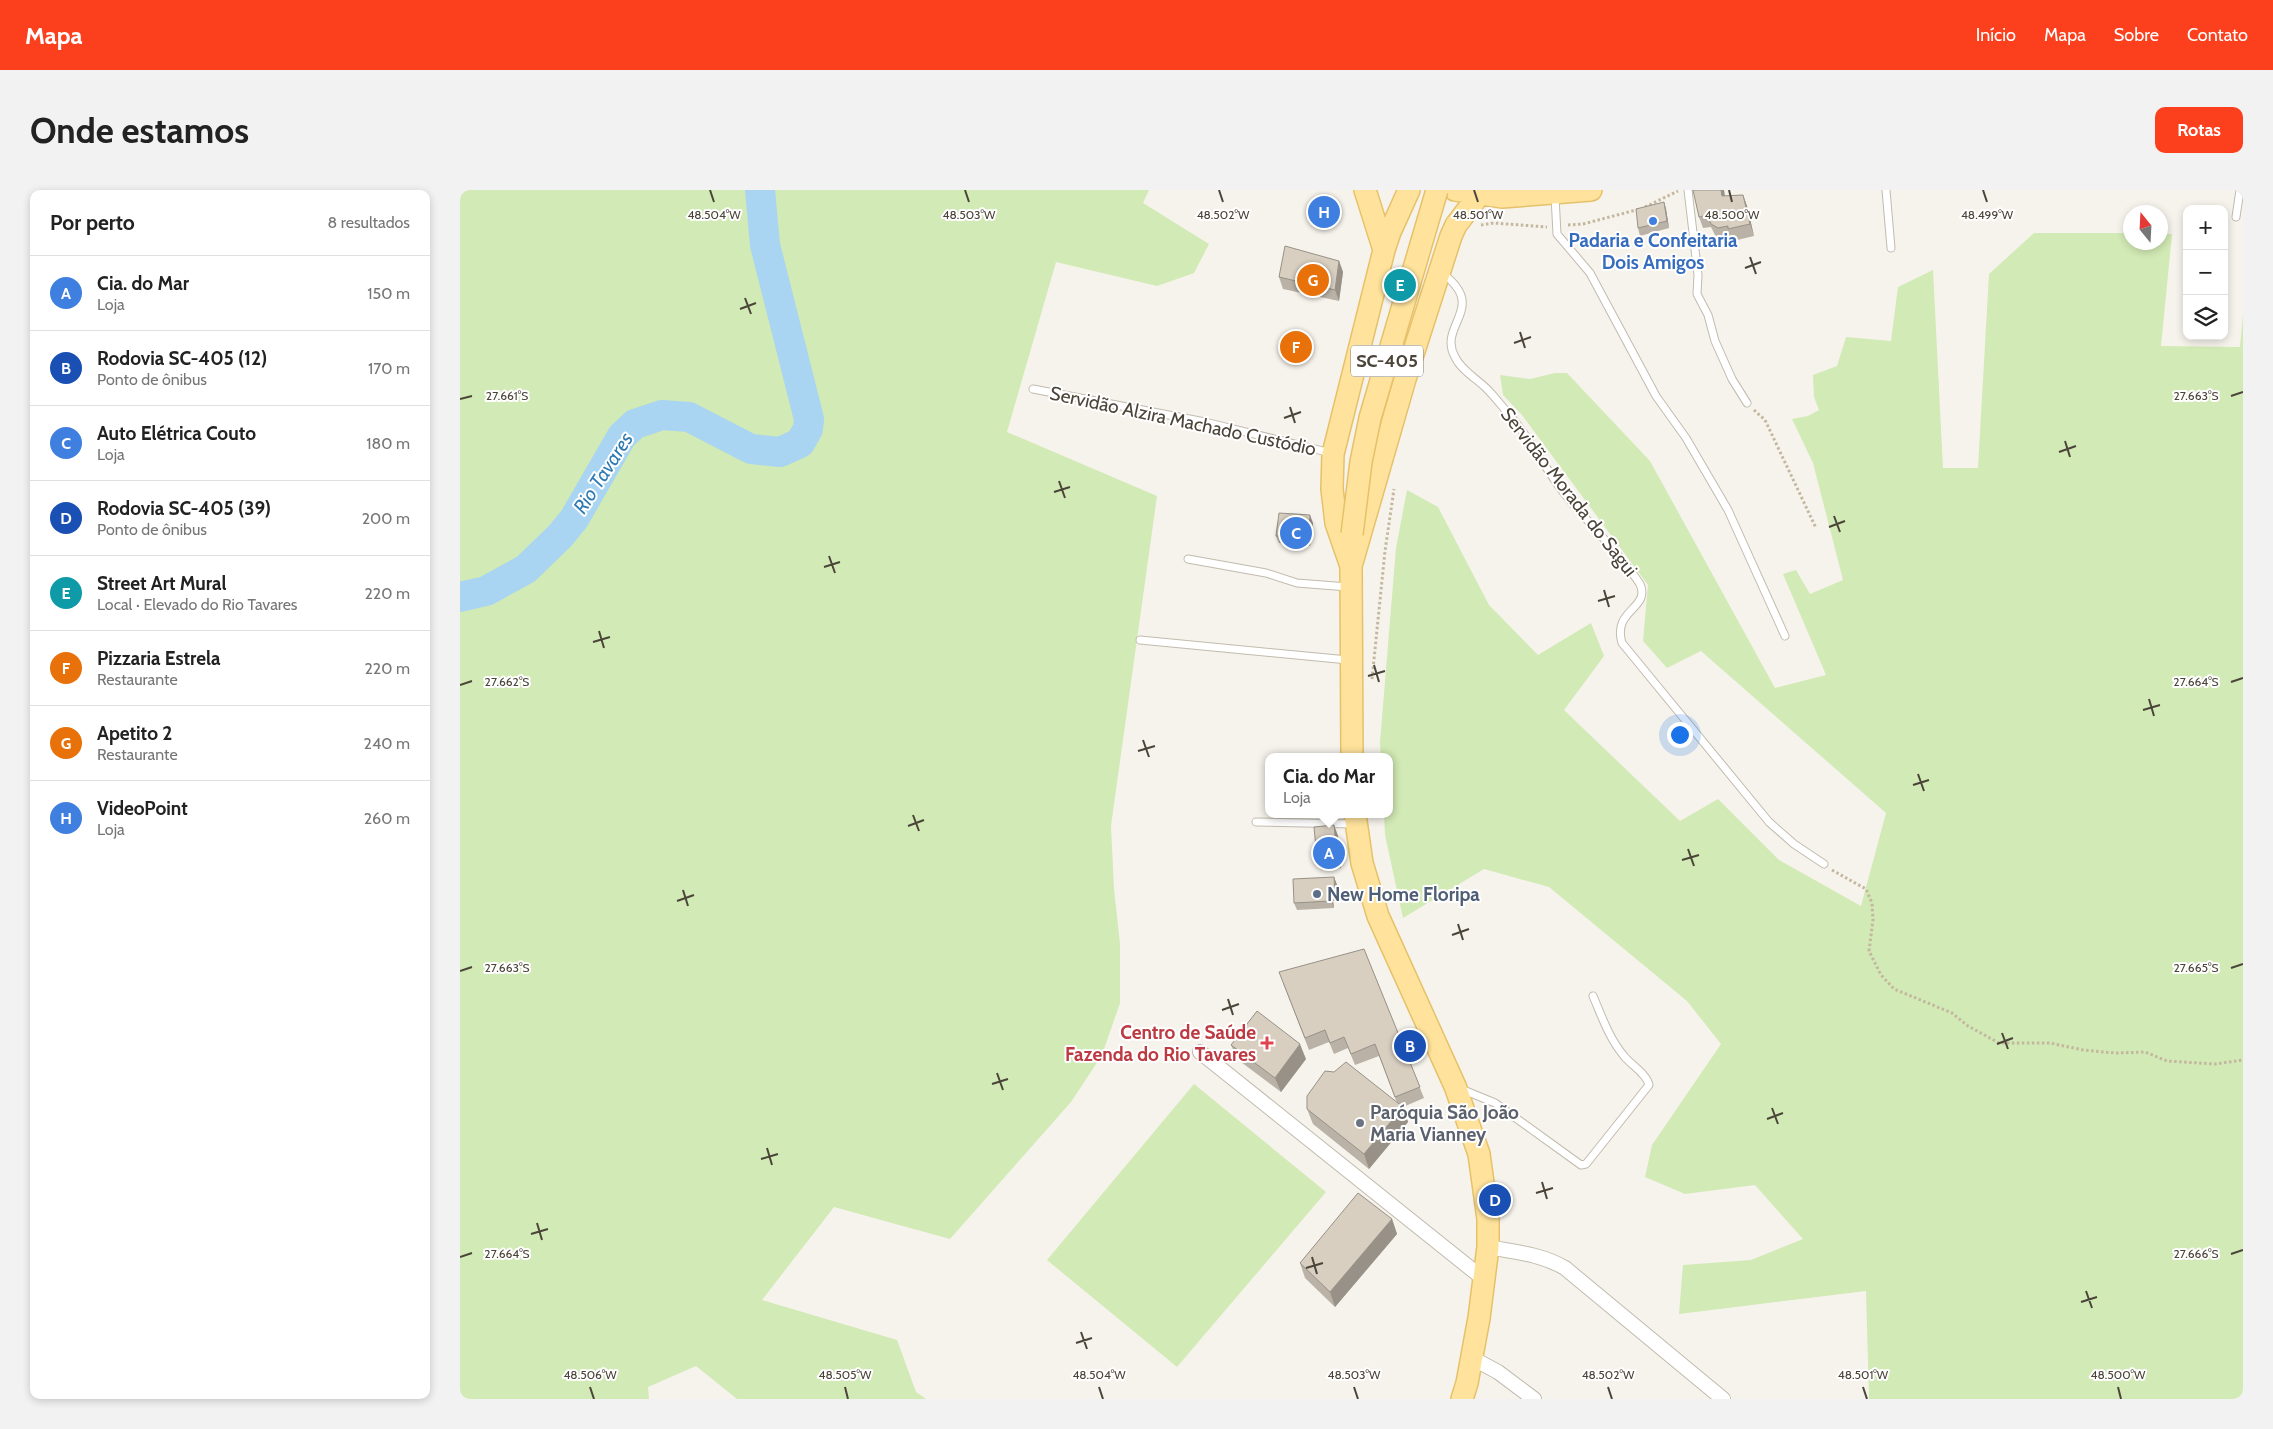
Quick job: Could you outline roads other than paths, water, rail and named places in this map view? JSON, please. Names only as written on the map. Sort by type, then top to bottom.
[{"type":"main road","points":[[1365,190],[1384,250]]},
{"type":"main road","name":"SC-405","points":[[1351,577],[1336,523],[1332,489],[1333,454],[1384,250],[1394,222],[1409,190]]},
{"type":"main road","name":"SC-405","points":[[1352,753],[1352,534],[1361,462],[1370,418],[1437,190]]},
{"type":"main road","points":[[1455,190],[1502,198],[1546,192],[1591,190]]},
{"type":"main road","points":[[1351,577],[1405,379],[1440,271],[1456,225],[1479,195]]},
{"type":"main road","points":[[1355,819],[1362,863],[1378,916],[1455,1086],[1479,1154],[1486,1193],[1488,1247],[1485,1280],[1468,1383],[1462,1399]]},
{"type":"street","points":[[1200,1052],[1485,1280]]},
{"type":"street","points":[[1488,1247],[1532,1254],[1552,1260],[1565,1268],[1723,1399]]},
{"type":"street","points":[[1472,1358],[1498,1372],[1534,1399]]},
{"type":"lane","points":[[1688,190],[1698,275],[1697,294],[1708,316],[1715,341],[1732,379],[1747,403]]},
{"type":"lane","points":[[1886,190],[1890,248]]},
{"type":"lane","points":[[2236,217],[2240,190]]},
{"type":"lane","points":[[1546,192],[1557,234],[1590,273],[1656,396],[1686,438],[1728,510],[1785,636]]},
{"type":"lane","name":"Servidão Morada do Sagui","points":[[1440,271],[1459,288],[1462,297],[1462,309],[1452,338],[1452,349],[1455,358],[1488,390],[1516,422],[1564,492],[1640,584],[1643,592],[1642,599],[1625,616],[1620,626],[1622,643],[1770,822],[1794,844],[1824,864]]},
{"type":"lane","name":"Servidão Alzira Machado Custódio","points":[[1033,389],[1205,422],[1333,454]]},
{"type":"lane","points":[[1188,558],[1266,574],[1297,583],[1351,577]]},
{"type":"lane","points":[[1140,640],[1351,660]]},
{"type":"lane","points":[[1256,822],[1355,819]]},
{"type":"lane","points":[[1455,1086],[1495,1103],[1581,1165],[1586,1164],[1649,1085],[1648,1079],[1631,1065],[1613,1042],[1593,996]]},
{"type":"waterway","name":"Rio Tavares","points":[[460,597],[486,591],[526,569],[560,536],[574,519],[622,436],[635,424],[662,415],[689,417],[751,449],[780,452],[800,443],[808,429],[809,419],[765,245],[760,190]]},
{"type":"place","name":"VideoPoint","points":[[1324,212]]},
{"type":"place","name":"Padaria e Confeitaria Dois Amigos","points":[[1653,221]]},
{"type":"place","name":"Apetito 2","points":[[1313,280]]},
{"type":"place","name":"Street Art Mural","points":[[1400,285]]},
{"type":"place","name":"Pizzaria Estrela","points":[[1296,347]]},
{"type":"place","name":"Auto Elétrica Couto","points":[[1296,533]]},
{"type":"place","name":"Cia. do Mar","points":[[1329,853]]},
{"type":"place","name":"New Home Floripa","points":[[1317,894]]},
{"type":"place","name":"Centro de Saúde Fazenda do Rio Tavares","points":[[1267,1043]]},
{"type":"place","name":"Rodovia SC-405 (12)","points":[[1410,1046]]},
{"type":"place","name":"Paróquia São João Maria Vianney","points":[[1360,1123]]},
{"type":"place","name":"Rodovia SC-405 (39)","points":[[1495,1200]]}]
